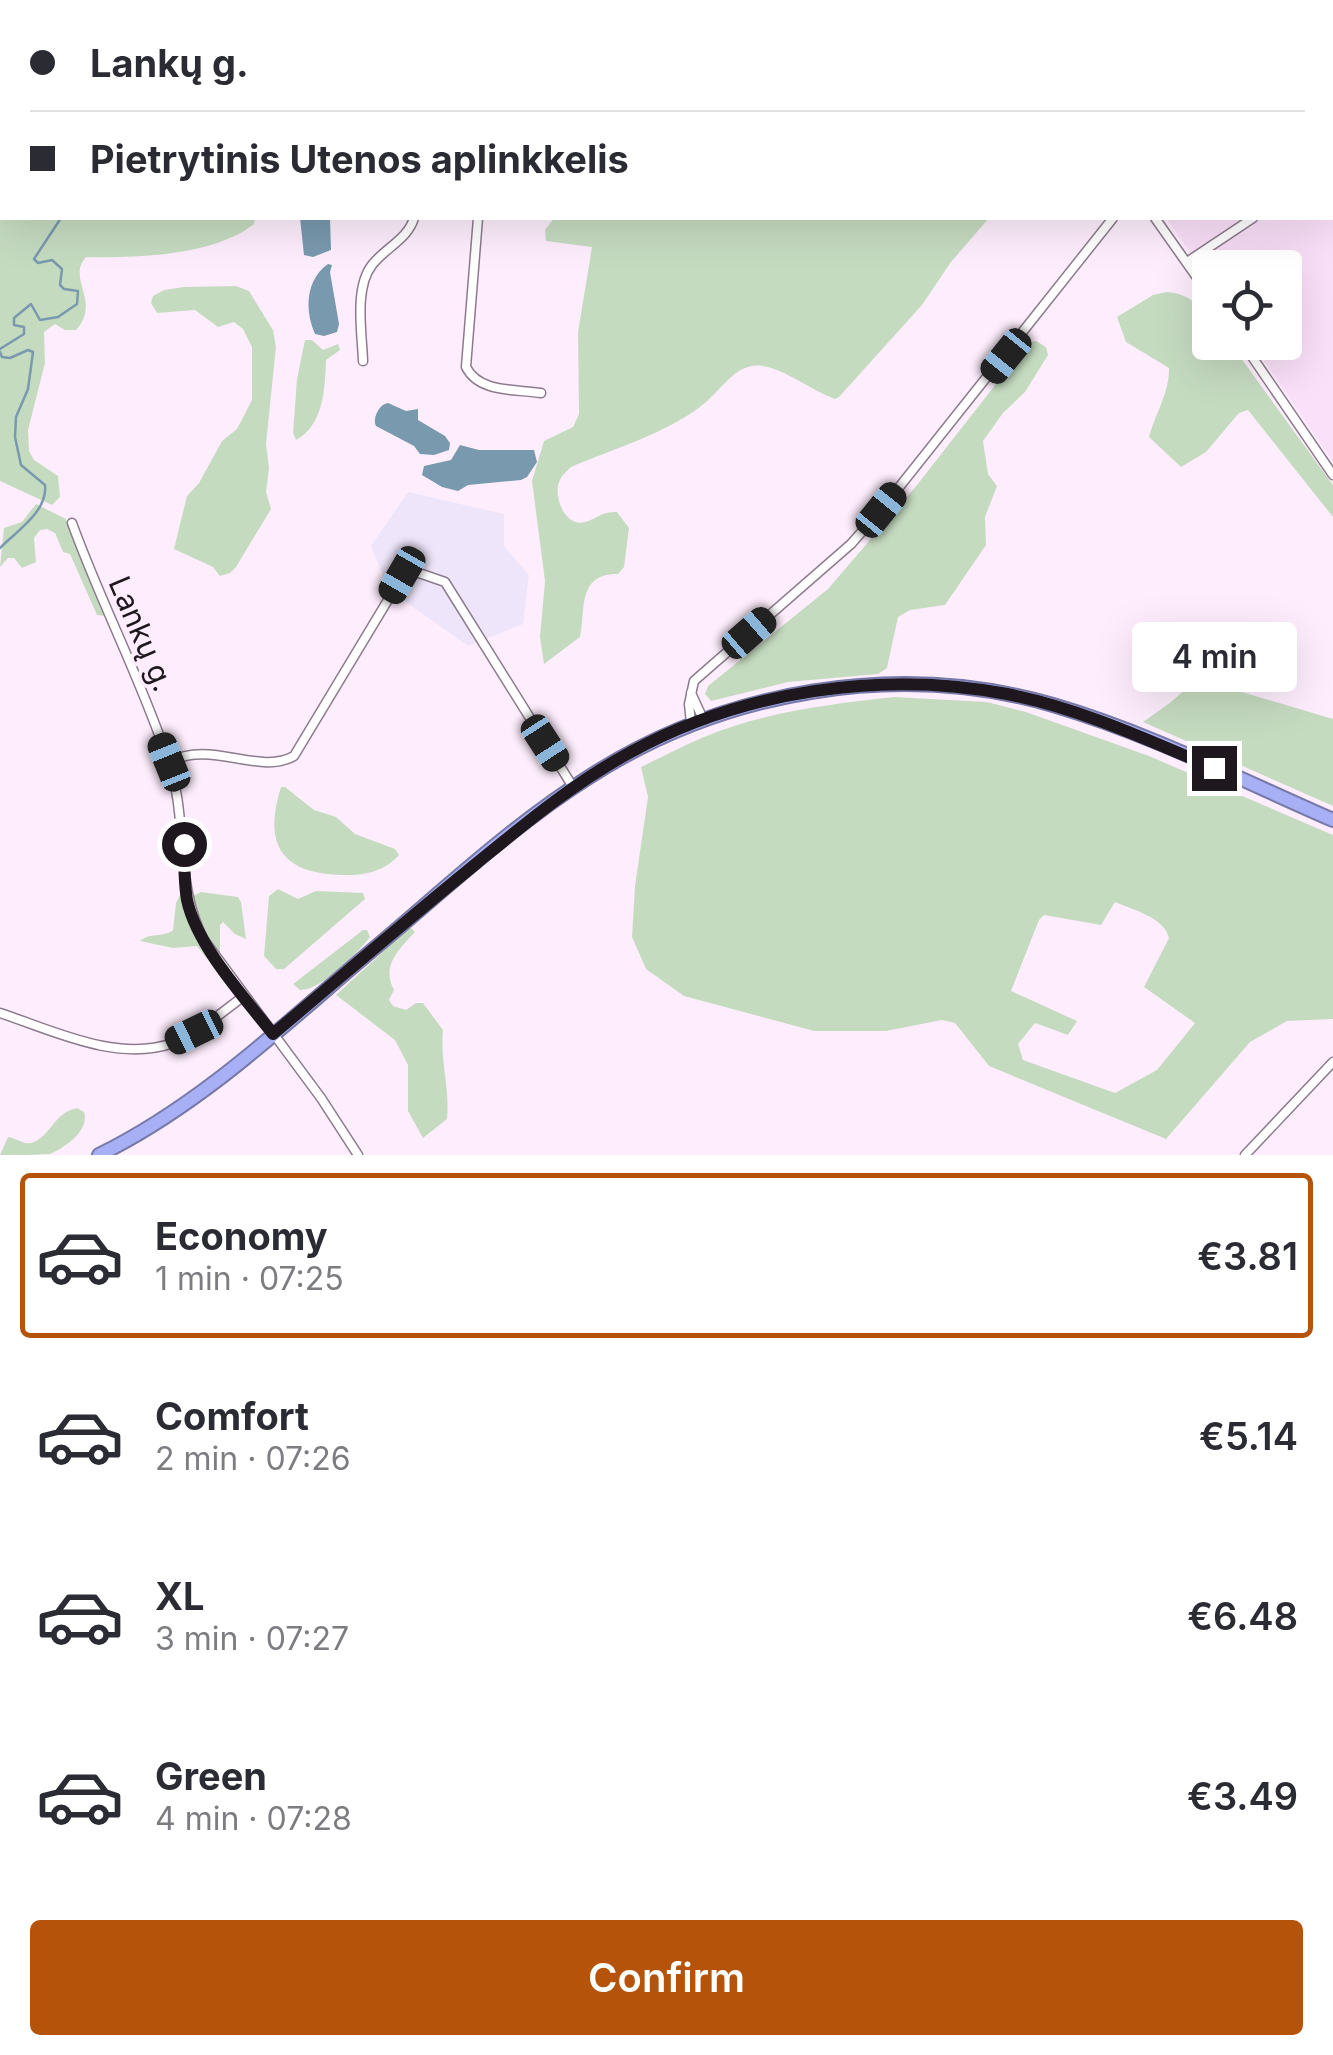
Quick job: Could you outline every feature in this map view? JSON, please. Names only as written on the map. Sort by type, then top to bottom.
[{"type":"highway","points":[[98,1155],[179,1109],[574,787],[632,751],[697,721],[782,698],[854,687],[947,686],[1005,693],[1125,730],[1333,820]]},
{"type":"street","points":[[363,361],[366,275],[405,235],[413,220]]},
{"type":"street","points":[[478,220],[466,367],[472,378],[484,386],[541,392]]},
{"type":"street","points":[[697,721],[691,693],[700,675],[823,569],[881,510],[1112,220]]},
{"type":"street","points":[[1156,220],[1192,269]]},
{"type":"street","points":[[1187,262],[1250,220]]},
{"type":"street","points":[[1254,360],[1333,474]]},
{"type":"street","name":"Lankų g.","points":[[72,524],[169,762],[191,911],[204,940],[321,1098],[358,1155]]},
{"type":"street","points":[[169,762],[200,752],[274,762],[294,756],[402,575],[419,574],[444,582],[574,787]]},
{"type":"street","points":[[0,1013],[108,1046],[143,1048],[173,1043],[244,996]]},
{"type":"street","points":[[1245,1155],[1333,1062]]},
{"type":"shaded area","points":[[1167,220],[1333,220],[1333,462],[1264,360],[1302,360],[1302,250],[1192,250],[1192,255]]},
{"type":"shaded area","points":[[408,492],[504,514],[504,546],[529,575],[523,624],[468,646],[389,590],[371,546]]},
{"type":"green space","points":[[0,220],[255,220],[237,235],[196,249],[128,257],[86,257],[80,274],[86,309],[83,319],[76,330],[65,330],[55,324],[44,332],[45,363],[28,430],[29,451],[34,460],[58,476],[60,497],[52,505],[0,481]]},
{"type":"green space","points":[[552,220],[987,220],[951,262],[922,305],[839,397],[835,399],[771,368],[746,368],[675,423],[566,472],[558,494],[566,515],[578,523],[617,512],[629,528],[624,567],[618,574],[595,580],[589,587],[580,637],[544,664],[540,637],[545,581],[532,481],[544,441],[573,427],[579,414],[578,332],[592,247],[546,241],[545,230]]},
{"type":"green space","points":[[236,286],[249,291],[273,330],[276,347],[266,444],[266,492],[271,509],[236,567],[220,576],[213,567],[174,549],[187,496],[199,483],[222,441],[237,429],[252,400],[252,347],[243,329],[234,322],[218,327],[195,310],[157,313],[151,303],[153,296],[164,290]]},
{"type":"green space","points":[[1167,292],[1192,300],[1192,360],[1242,360],[1333,485],[1333,517],[1248,410],[1239,413],[1206,452],[1181,467],[1149,437],[1165,394],[1169,368],[1126,342],[1117,317],[1153,295]]},
{"type":"green space","points":[[305,340],[312,340],[323,350],[338,344],[340,350],[326,360],[318,415],[296,440],[293,433],[297,379]]},
{"type":"green space","points":[[1036,341],[1046,347],[1048,355],[1025,392],[1003,413],[983,441],[988,474],[997,486],[985,517],[986,545],[945,605],[910,610],[898,617],[887,668],[878,674],[788,682],[711,701],[705,694],[708,686],[828,589],[917,485],[1028,343]]},
{"type":"green space","points":[[36,504],[66,519],[107,616],[97,615],[70,554],[63,552],[55,533],[47,529],[40,530],[34,538],[36,562],[22,568],[14,558],[8,558],[0,567],[4,528],[22,522]]},
{"type":"green space","points":[[1213,665],[1228,684],[1242,692],[1333,719],[1333,806],[1143,722]]},
{"type":"green space","points":[[894,697],[987,702],[1026,712],[1149,756],[1333,835],[1333,1019],[1287,1021],[1250,1042],[1166,1139],[989,1066],[955,1023],[942,1020],[886,1031],[814,1031],[684,996],[646,969],[632,937],[648,797],[641,767],[704,737],[750,721],[797,710]],"holes":[[[1115,902],[1154,919],[1166,931],[1169,938],[1144,987],[1195,1023],[1157,1070],[1115,1093],[1023,1060],[1018,1044],[1035,1023],[1068,1035],[1077,1021],[1011,991],[1044,915],[1101,925]]]},
{"type":"green space","points":[[281,787],[314,810],[336,817],[355,834],[395,849],[399,855],[380,869],[357,875],[320,873],[291,862],[276,840],[274,825]]},
{"type":"green space","points":[[278,889],[298,899],[316,891],[363,893],[365,899],[284,969],[276,969],[264,956],[269,896]]},
{"type":"green space","points":[[201,892],[238,897],[241,902],[246,939],[223,922],[220,957],[198,920],[191,897]]},
{"type":"green space","points":[[181,893],[190,921],[225,971],[219,974],[197,946],[173,948],[140,941],[173,930]]},
{"type":"green space","points":[[410,927],[415,932],[391,966],[394,990],[389,1000],[393,1006],[406,1010],[423,1003],[443,1030],[447,1119],[423,1138],[408,1111],[408,1065],[395,1040],[336,995]]},
{"type":"green space","points":[[363,930],[370,937],[328,978],[308,989],[300,990],[293,984]]},
{"type":"green space","points":[[77,1108],[84,1112],[83,1125],[63,1147],[50,1154],[0,1155],[8,1137],[31,1143],[62,1115]]},
{"type":"water","points":[[300,220],[330,220],[331,250],[313,257],[304,255]]},
{"type":"water","points":[[328,264],[332,265],[339,324],[337,332],[324,336],[315,334],[308,305],[311,286]]},
{"type":"water","points":[[388,403],[406,411],[418,409],[418,420],[445,436],[449,450],[420,454],[414,446],[376,426],[377,412]]},
{"type":"water","points":[[460,445],[479,450],[534,450],[537,462],[521,480],[468,485],[458,491],[422,475],[424,466],[451,460]]},
{"type":"waterway","points":[[0,349],[24,334],[24,327],[14,325],[14,318],[31,304],[40,320],[58,317],[77,304],[78,291],[60,285],[62,269],[52,260],[38,263],[34,259],[60,220]]},
{"type":"waterway","points":[[0,352],[2,357],[10,358],[28,350],[33,352],[28,389],[16,417],[15,437],[21,465],[45,485],[37,512],[0,548]]},
{"type":"route","points":[[184,844],[184,878],[194,921],[273,1034],[463,874],[574,787],[648,743],[732,709],[797,694],[854,687],[916,685],[976,689],[1054,705],[1214,768]]}]
